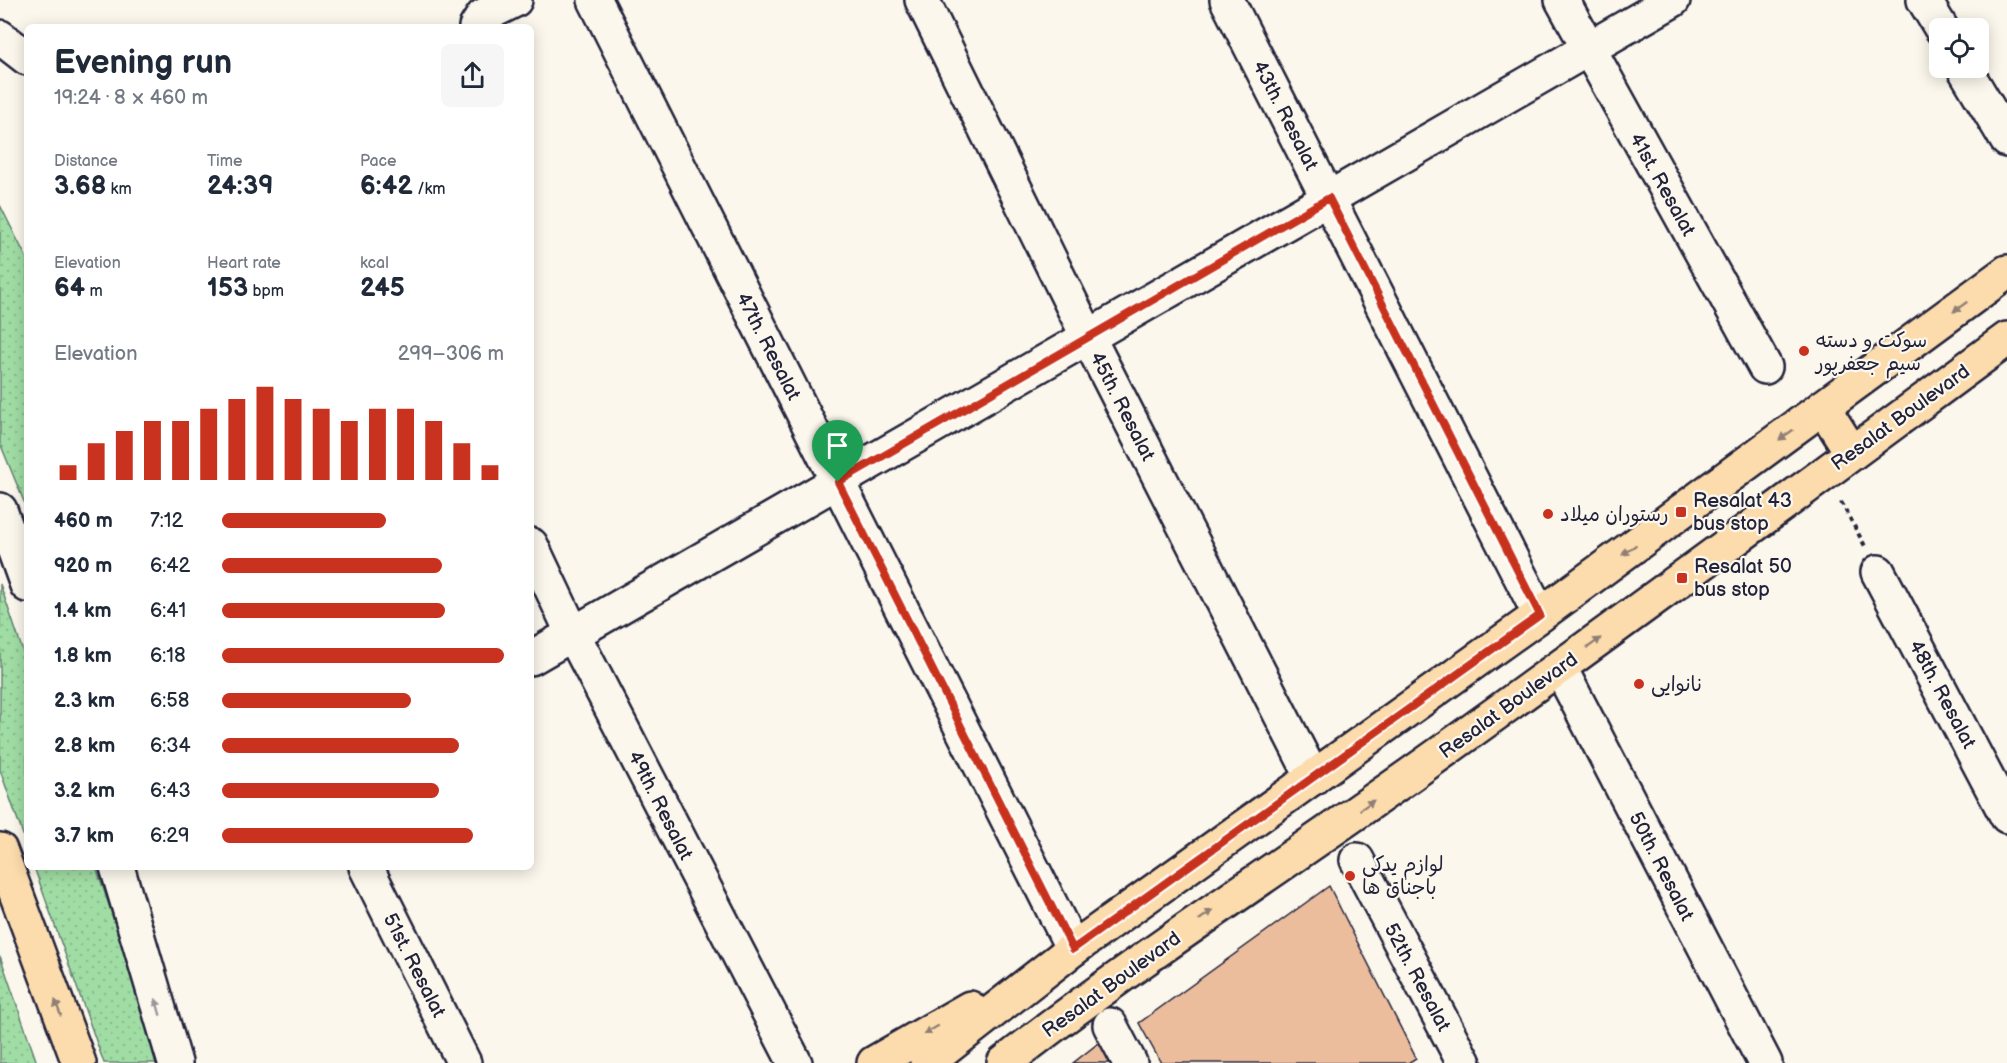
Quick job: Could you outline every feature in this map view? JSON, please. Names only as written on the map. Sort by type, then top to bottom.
[{"type":"main road","points":[[927,1063],[1073,949],[1540,615],[2007,272]]},
{"type":"main road","name":"Resalat Boulevard","points":[[1004,1063],[1089,997],[1337,827],[1560,668],[2007,339]]},
{"type":"main road","points":[[1823,407],[1839,463]]},
{"type":"main road","points":[[0,850],[79,1063]]},
{"type":"main road","points":[[874,1063],[1073,949]]},
{"type":"street","points":[[472,14],[515,0]]},
{"type":"street","name":"47th. Resalat","points":[[595,0],[1073,949]]},
{"type":"street","name":"45th. Resalat","points":[[922,0],[1088,337],[1313,778]]},
{"type":"street","name":"43th. Resalat","points":[[1227,0],[1540,615]]},
{"type":"street","name":"41st. Resalat","points":[[1562,0],[1587,49],[1765,367]]},
{"type":"street","points":[[534,656],[1673,0]]},
{"type":"street","points":[[1924,0],[1935,18]]},
{"type":"street","points":[[0,37],[24,56]]},
{"type":"street","points":[[1970,78],[2007,140]]},
{"type":"street","points":[[0,510],[24,571]]},
{"type":"street","name":"49th. Resalat","points":[[534,551],[573,634],[795,1063]]},
{"type":"street","name":"48th. Resalat","points":[[1878,572],[2007,816]]},
{"type":"street","name":"50th. Resalat","points":[[1560,668],[1765,1063]]},
{"type":"street","name":"52th. Resalat","points":[[1357,860],[1464,1063]]},
{"type":"street","points":[[118,870],[175,1063]]},
{"type":"street","name":"51st. Resalat","points":[[368,870],[464,1063]]},
{"type":"street","points":[[1110,1025],[1130,1063]]},
{"type":"path","points":[[1839,463],[1878,572]]},
{"type":"green space","points":[[0,205],[24,253],[24,502],[0,443]]},
{"type":"green space","points":[[0,584],[24,654],[24,838],[0,770]]},
{"type":"green space","points":[[35,870],[97,870],[163,1063],[104,1063]]},
{"type":"green space","points":[[0,956],[37,1063],[0,1063]]},
{"type":"building","points":[[1329,886],[1416,1058],[1408,1063],[1161,1063],[1139,1023]]},
{"type":"building","points":[[1105,1038],[1119,1063],[1073,1063]]},
{"type":"place","name":"سوکت و دسته سیم جعفرپور","points":[[1804,351]]},
{"type":"place","name":"Resalat 43 bus stop","points":[[1681,512]]},
{"type":"place","name":"رستوران میلاد","points":[[1548,514]]},
{"type":"place","name":"Resalat 50 bus stop","points":[[1682,578]]},
{"type":"place","name":"نانوایی","points":[[1639,684]]},
{"type":"place","name":"لوازم یدکی باجناق ها","points":[[1350,876]]},
{"type":"route","points":[[1329,198],[1540,615],[1073,949],[838,482],[1329,198]]}]
